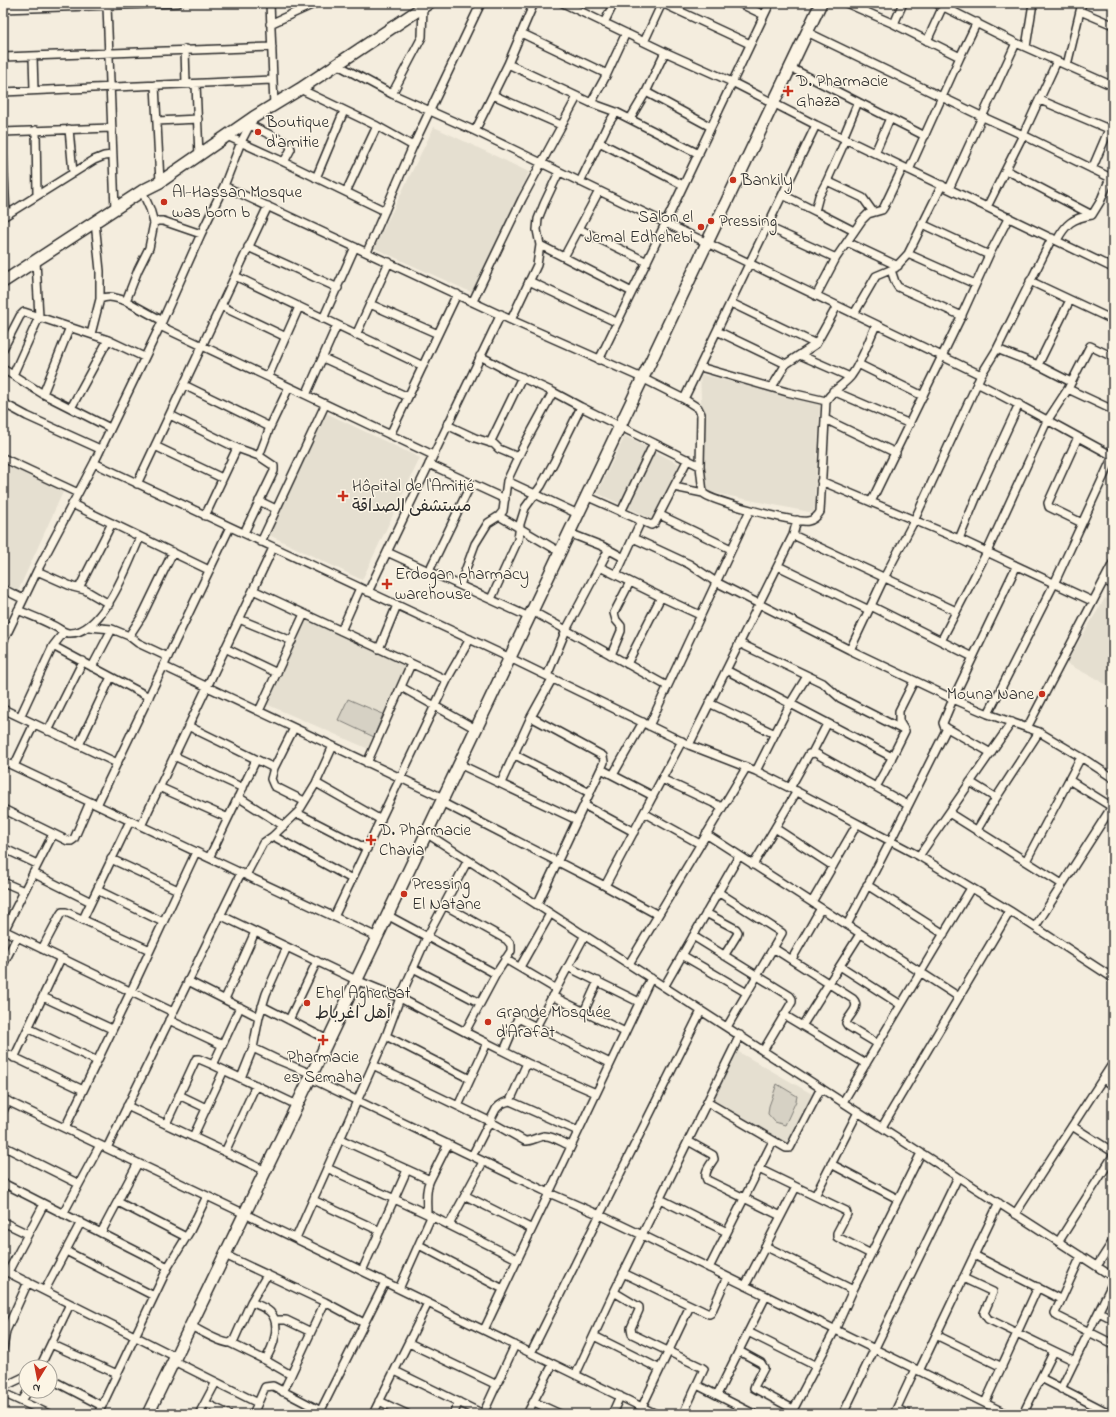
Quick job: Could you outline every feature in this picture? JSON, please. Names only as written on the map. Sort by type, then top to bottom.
[{"type":"street","points":[[3,8],[178,3]]},
{"type":"street","points":[[270,3],[274,106]]},
{"type":"street","points":[[270,24],[316,3]]},
{"type":"street","points":[[366,252],[413,146],[481,3]]},
{"type":"street","points":[[475,131],[508,64],[534,3]]},
{"type":"street","points":[[563,3],[732,82],[816,125],[987,207],[1009,216],[1113,268]]},
{"type":"street","points":[[604,23],[614,3]]},
{"type":"street","points":[[644,42],[662,3],[750,44]]},
{"type":"street","points":[[739,3],[764,15]]},
{"type":"street","points":[[599,360],[616,322],[666,224],[770,3]]},
{"type":"street","points":[[148,1414],[266,1171],[821,3]]},
{"type":"street","points":[[846,3],[863,6],[894,24],[960,57]]},
{"type":"street","points":[[894,24],[903,3]]},
{"type":"street","points":[[936,3],[947,6],[1026,47],[1113,86]]},
{"type":"street","points":[[1026,47],[1033,3]]},
{"type":"street","points":[[1067,65],[1082,3]]},
{"type":"street","points":[[392,94],[422,37],[425,4]]},
{"type":"street","points":[[3,282],[142,191],[160,182],[425,4]]},
{"type":"street","points":[[107,6],[115,209]]},
{"type":"street","points":[[927,41],[947,6]]},
{"type":"street","points":[[1080,11],[1113,25]]},
{"type":"street","points":[[816,296],[836,258],[862,220],[868,214],[884,208],[925,136],[977,22]]},
{"type":"street","points":[[807,32],[1112,178],[1092,215],[1080,217],[1064,228],[1054,239],[1030,281],[997,349],[977,384],[914,521],[884,578],[850,650]]},
{"type":"street","points":[[521,33],[607,74]]},
{"type":"street","points":[[591,102],[607,74],[626,33]]},
{"type":"street","points":[[949,189],[1016,42]]},
{"type":"street","points":[[3,58],[185,49],[272,47]]},
{"type":"street","points":[[185,49],[186,83]]},
{"type":"street","points":[[630,119],[646,92],[665,52]]},
{"type":"street","points":[[33,57],[34,90]]},
{"type":"street","points":[[987,207],[1058,61]]},
{"type":"street","points":[[336,64],[392,94],[475,131],[707,244],[943,356],[981,376]]},
{"type":"street","points":[[508,64],[577,96],[616,112],[699,154]]},
{"type":"street","points":[[791,68],[925,136]]},
{"type":"street","points":[[3,92],[272,80]]},
{"type":"street","points":[[196,84],[199,156]]},
{"type":"street","points":[[155,85],[160,182]]},
{"type":"street","points":[[300,89],[377,126],[413,146]]},
{"type":"street","points":[[646,92],[711,127]]},
{"type":"street","points":[[493,95],[561,125]]},
{"type":"street","points":[[473,301],[541,163],[577,96]]},
{"type":"street","points":[[1040,100],[1109,129]]},
{"type":"street","points":[[815,210],[819,196],[827,181],[858,102]]},
{"type":"street","points":[[316,178],[344,111]]},
{"type":"street","points":[[580,182],[599,142],[616,112]]},
{"type":"street","points":[[875,153],[890,118]]},
{"type":"street","points":[[157,121],[198,119]]},
{"type":"street","points":[[1092,169],[1113,120]]},
{"type":"street","points":[[3,642],[6,626],[18,610],[94,463],[161,323],[224,186],[241,142],[252,121]]},
{"type":"street","points":[[252,121],[288,144],[291,149],[284,162]]},
{"type":"street","points":[[684,399],[816,125]]},
{"type":"street","points":[[346,192],[377,126]]},
{"type":"street","points":[[3,132],[111,128]]},
{"type":"street","points":[[69,129],[72,173]]},
{"type":"street","points":[[36,130],[37,195]]},
{"type":"street","points":[[227,136],[385,211]]},
{"type":"street","points":[[599,142],[683,186]]},
{"type":"street","points":[[3,154],[4,216]]},
{"type":"street","points":[[4,216],[99,157],[112,155]]},
{"type":"street","points":[[1006,170],[1092,215]]},
{"type":"street","points":[[511,320],[537,265],[540,245],[537,230],[538,219],[559,172]]},
{"type":"street","points":[[827,181],[863,198],[873,212]]},
{"type":"street","points":[[854,314],[876,276],[898,266],[908,254],[942,185]]},
{"type":"street","points":[[224,186],[501,314],[511,320],[642,378],[684,399],[698,408],[701,414],[700,466],[703,493]]},
{"type":"street","points":[[126,301],[138,270],[149,248],[154,223],[142,191]]},
{"type":"street","points":[[564,258],[599,191]]},
{"type":"street","points":[[783,195],[854,231]]},
{"type":"street","points":[[137,484],[268,206]]},
{"type":"street","points":[[871,502],[943,356],[989,255],[1009,216]]},
{"type":"street","points":[[154,223],[157,221],[163,221],[201,234]]},
{"type":"street","points":[[91,334],[100,299],[100,271],[95,222]]},
{"type":"street","points":[[922,224],[989,255]]},
{"type":"street","points":[[768,227],[836,258]]},
{"type":"street","points":[[579,229],[647,262]]},
{"type":"street","points":[[847,242],[898,266]]},
{"type":"street","points":[[540,245],[632,292]]},
{"type":"street","points":[[323,319],[338,288],[355,246]]},
{"type":"street","points":[[248,247],[338,288]]},
{"type":"street","points":[[908,254],[976,284]]},
{"type":"street","points":[[13,375],[39,317],[36,261]]},
{"type":"street","points":[[356,335],[389,262]]},
{"type":"street","points":[[891,270],[898,286],[962,316]]},
{"type":"street","points":[[235,276],[423,366]]},
{"type":"street","points":[[529,281],[616,322]]},
{"type":"street","points":[[1030,281],[1113,320]]},
{"type":"street","points":[[390,435],[457,294]]},
{"type":"street","points":[[100,299],[107,296],[113,296],[126,301],[202,346],[433,455]]},
{"type":"street","points":[[1038,365],[1070,300]]},
{"type":"street","points":[[731,303],[816,344]]},
{"type":"street","points":[[370,304],[438,334]]},
{"type":"street","points":[[221,306],[286,337]]},
{"type":"street","points":[[772,387],[786,364],[813,348],[837,306]]},
{"type":"street","points":[[268,377],[299,307]]},
{"type":"street","points":[[3,349],[22,313],[24,312],[70,326],[108,340],[144,357]]},
{"type":"street","points":[[368,592],[501,314]]},
{"type":"street","points":[[306,395],[337,325]]},
{"type":"street","points":[[674,487],[703,493],[710,499],[750,510],[797,520],[807,522],[818,517],[820,512],[826,401],[833,391],[850,377],[858,364],[876,325]]},
{"type":"street","points":[[43,394],[70,326]]},
{"type":"street","points":[[717,331],[786,364]]},
{"type":"street","points":[[71,408],[108,340]]},
{"type":"street","points":[[941,641],[987,552],[1047,421],[1090,346],[1113,357]]},
{"type":"street","points":[[997,349],[1038,365],[1069,385],[1113,410]]},
{"type":"street","points":[[800,355],[850,377]]},
{"type":"street","points":[[480,356],[700,466]]},
{"type":"street","points":[[323,358],[408,397]]},
{"type":"street","points":[[858,364],[923,396]]},
{"type":"street","points":[[700,367],[826,401]]},
{"type":"street","points":[[3,368],[43,394],[110,428]]},
{"type":"street","points":[[490,443],[522,377]]},
{"type":"street","points":[[977,384],[1019,404],[1047,421],[1113,456],[1054,584],[988,714]]},
{"type":"street","points":[[184,385],[270,426]]},
{"type":"street","points":[[259,456],[270,426],[289,387]]},
{"type":"street","points":[[833,391],[910,424]]},
{"type":"street","points":[[460,585],[475,544],[488,523],[499,516],[503,511],[507,481],[553,392]]},
{"type":"street","points":[[959,539],[982,484],[1019,404]]},
{"type":"street","points":[[261,542],[325,405]]},
{"type":"street","points":[[4,406],[100,449]]},
{"type":"street","points":[[491,599],[518,540],[519,528],[525,508],[554,462],[581,407]]},
{"type":"street","points":[[170,416],[237,448],[259,456],[274,466],[274,471],[244,534]]},
{"type":"street","points":[[825,420],[896,453]]},
{"type":"street","points":[[448,425],[475,438],[490,443],[518,458]]},
{"type":"street","points":[[1078,437],[1048,503],[1049,507],[1082,523]]},
{"type":"street","points":[[621,512],[654,443]]},
{"type":"street","points":[[155,446],[222,478]]},
{"type":"street","points":[[205,516],[237,448]]},
{"type":"street","points":[[3,458],[78,493]]},
{"type":"street","points":[[586,496],[641,522],[652,525],[660,515],[688,459]]},
{"type":"street","points":[[94,463],[470,639],[685,743],[756,772],[793,790],[918,856],[1035,926],[1113,978]]},
{"type":"street","points":[[429,464],[505,499]]},
{"type":"street","points":[[507,481],[578,514]]},
{"type":"street","points":[[821,481],[959,539],[1016,567],[1092,601]]},
{"type":"street","points":[[429,571],[471,484]]},
{"type":"street","points":[[259,501],[276,509]]},
{"type":"street","points":[[72,504],[209,570]]},
{"type":"street","points":[[613,775],[646,724],[667,686],[750,510]]},
{"type":"street","points":[[660,515],[731,549]]},
{"type":"street","points":[[499,516],[560,552]]},
{"type":"street","points":[[605,886],[662,779],[709,703],[793,535],[797,520]]},
{"type":"street","points":[[616,575],[641,522]]},
{"type":"street","points":[[79,588],[112,523]]},
{"type":"street","points":[[97,805],[230,527]]},
{"type":"street","points":[[569,533],[609,549],[624,558]]},
{"type":"street","points":[[793,535],[956,611]]},
{"type":"street","points":[[18,610],[43,620],[64,632],[77,632],[89,627],[109,604],[140,537]]},
{"type":"street","points":[[633,538],[689,564],[716,582],[953,700],[1038,732],[1113,778]]},
{"type":"street","points":[[141,826],[274,548]]},
{"type":"street","points":[[501,783],[549,677],[566,630],[609,549]]},
{"type":"street","points":[[129,636],[142,616],[173,552]]},
{"type":"street","points":[[388,552],[491,599],[566,630],[667,686]]},
{"type":"street","points":[[1028,728],[1113,562]]},
{"type":"street","points":[[778,566],[973,657]]},
{"type":"street","points":[[600,567],[700,615]]},
{"type":"street","points":[[991,753],[947,728],[943,723],[1016,567]]},
{"type":"street","points":[[37,571],[72,587],[79,588],[109,604]]},
{"type":"street","points":[[1104,580],[1113,586]]},
{"type":"street","points":[[610,655],[621,631],[621,626],[616,620],[614,613],[630,582]]},
{"type":"street","points":[[341,631],[360,588]]},
{"type":"street","points":[[3,589],[23,599]]},
{"type":"street","points":[[253,590],[447,680]]},
{"type":"street","points":[[627,664],[661,597]]},
{"type":"street","points":[[379,649],[397,605]]},
{"type":"street","points":[[259,711],[304,614]]},
{"type":"street","points":[[239,619],[292,641]]},
{"type":"street","points":[[89,627],[112,629],[129,636],[138,643],[168,657]]},
{"type":"street","points":[[92,666],[112,629]]},
{"type":"street","points":[[20,717],[53,646],[64,632]]},
{"type":"street","points":[[334,917],[447,680],[470,639]]},
{"type":"street","points":[[739,642],[822,683],[840,698],[905,732]]},
{"type":"street","points":[[53,646],[149,697]]},
{"type":"street","points":[[226,648],[277,672]]},
{"type":"street","points":[[48,731],[82,661]]},
{"type":"street","points":[[367,763],[411,664]]},
{"type":"street","points":[[164,666],[400,778],[658,915]]},
{"type":"street","points":[[726,670],[892,757]]},
{"type":"street","points":[[79,745],[111,676]]},
{"type":"street","points":[[756,772],[790,704],[807,676]]},
{"type":"street","points":[[876,787],[903,738],[905,732],[899,721],[899,711],[914,681]]},
{"type":"street","points":[[401,687],[435,707],[476,728]]},
{"type":"street","points":[[709,703],[775,734]]},
{"type":"street","points":[[3,709],[117,763]]},
{"type":"street","points":[[532,717],[603,756],[604,762],[537,905]]},
{"type":"street","points":[[918,856],[1012,722]]},
{"type":"street","points":[[14,766],[34,724]]},
{"type":"street","points":[[753,865],[775,828],[809,754],[812,753],[827,724]]},
{"type":"street","points":[[188,726],[274,768]]},
{"type":"street","points":[[294,728],[274,768],[271,779],[274,786],[304,801]]},
{"type":"street","points":[[846,925],[890,842],[947,728]]},
{"type":"street","points":[[977,830],[1038,732]]},
{"type":"street","points":[[107,1148],[220,915],[243,874],[263,843],[284,826],[297,812],[316,783],[333,746]]},
{"type":"street","points":[[812,753],[815,753],[908,805]]},
{"type":"street","points":[[515,754],[590,793]]},
{"type":"street","points":[[174,756],[243,788]]},
{"type":"street","points":[[1026,861],[1081,757]]},
{"type":"street","points":[[209,858],[256,760]]},
{"type":"street","points":[[3,761],[377,937]]},
{"type":"street","points":[[459,764],[577,820]]},
{"type":"street","points":[[629,964],[746,768]]},
{"type":"street","points":[[601,769],[653,796]]},
{"type":"street","points":[[662,779],[722,807]]},
{"type":"street","points":[[1035,926],[1112,806],[1069,780]]},
{"type":"street","points":[[970,782],[996,798]]},
{"type":"street","points":[[316,783],[381,820]]},
{"type":"street","points":[[159,787],[228,818]]},
{"type":"street","points":[[238,797],[284,826]]},
{"type":"street","points":[[3,809],[53,834],[71,841],[74,839],[90,802]]},
{"type":"street","points":[[584,805],[634,832]]},
{"type":"street","points":[[297,812],[367,849]]},
{"type":"street","points":[[644,813],[700,844]]},
{"type":"street","points":[[949,813],[1062,884]]},
{"type":"street","points":[[83,919],[130,820]]},
{"type":"street","points":[[812,902],[857,824]]},
{"type":"street","points":[[775,828],[833,866]]},
{"type":"street","points":[[426,833],[1113,1277]]},
{"type":"street","points":[[53,834],[4,930],[173,1012]]},
{"type":"street","points":[[706,834],[959,997]]},
{"type":"street","points":[[273,836],[352,879]]},
{"type":"street","points":[[3,848],[37,864]]},
{"type":"street","points":[[65,1128],[196,852]]},
{"type":"street","points":[[664,987],[739,856]]},
{"type":"street","points":[[112,859],[178,890]]},
{"type":"street","points":[[296,1238],[386,1036],[400,998],[427,937],[468,860]]},
{"type":"street","points":[[33,873],[91,902]]},
{"type":"street","points":[[3,882],[24,891]]},
{"type":"street","points":[[867,886],[944,934]]},
{"type":"street","points":[[843,1102],[971,888]]},
{"type":"street","points":[[97,890],[163,922]]},
{"type":"street","points":[[718,892],[781,931],[782,935],[727,1027]]},
{"type":"street","points":[[444,905],[507,940],[511,945],[506,959],[464,1032]]},
{"type":"street","points":[[792,959],[821,908]]},
{"type":"street","points":[[882,1127],[1010,911]]},
{"type":"street","points":[[42,949],[62,912],[66,912],[150,950]]},
{"type":"street","points":[[706,913],[736,929],[738,932],[724,956]]},
{"type":"street","points":[[520,967],[550,914]]},
{"type":"street","points":[[220,915],[356,980],[400,998],[527,1063],[596,1093]]},
{"type":"street","points":[[387,915],[496,974]]},
{"type":"street","points":[[225,999],[255,932]]},
{"type":"street","points":[[802,1026],[860,934]]},
{"type":"street","points":[[536,1027],[585,936]]},
{"type":"street","points":[[693,936],[790,996],[792,999],[792,1002],[763,1051]]},
{"type":"street","points":[[3,965],[18,937]]},
{"type":"street","points":[[241,1078],[253,1048],[266,994],[287,947]]},
{"type":"street","points":[[773,948],[829,983],[856,1002],[856,1006],[846,1023],[848,1026],[878,1044]]},
{"type":"street","points":[[682,955],[747,993]]},
{"type":"street","points":[[14,1058],[61,958]]},
{"type":"street","points":[[506,959],[520,967],[554,993],[584,1012],[625,1032]]},
{"type":"street","points":[[289,1020],[317,961]]},
{"type":"street","points":[[840,966],[901,1005]]},
{"type":"street","points":[[568,967],[639,1002]]},
{"type":"street","points":[[413,968],[480,1003]]},
{"type":"street","points":[[484,1330],[650,978]]},
{"type":"street","points":[[188,981],[259,1018]]},
{"type":"street","points":[[584,1012],[598,982]]},
{"type":"street","points":[[43,997],[112,1029]]},
{"type":"street","points":[[262,1006],[328,1040]]},
{"type":"street","points":[[213,1064],[240,1007]]},
{"type":"street","points":[[531,1353],[701,1011]]},
{"type":"street","points":[[784,1015],[866,1064]]},
{"type":"street","points":[[504,1051],[518,1018],[610,1063]]},
{"type":"street","points":[[169,1020],[222,1046]]},
{"type":"street","points":[[28,1028],[97,1061]]},
{"type":"street","points":[[576,1374],[623,1273],[740,1035]]},
{"type":"street","points":[[386,1036],[470,1079]]},
{"type":"street","points":[[458,1106],[487,1043]]},
{"type":"street","points":[[253,1048],[311,1076],[357,1101],[483,1162],[642,1235],[1005,1414]]},
{"type":"street","points":[[3,1052],[83,1090]]},
{"type":"street","points":[[166,1124],[178,1095],[196,1059],[213,1064],[297,1105]]},
{"type":"street","points":[[510,1101],[527,1063]]},
{"type":"street","points":[[1015,1214],[1113,1063]]},
{"type":"street","points":[[373,1065],[458,1106],[525,1141],[531,1141],[544,1136],[549,1136],[571,1146]]},
{"type":"street","points":[[193,1137],[224,1070]]},
{"type":"street","points":[[1103,1079],[1113,1085]]},
{"type":"street","points":[[225,1152],[256,1085]]},
{"type":"street","points":[[707,1102],[786,1148],[790,1148],[821,1088]]},
{"type":"street","points":[[178,1095],[206,1108]]},
{"type":"street","points":[[3,1111],[5,1100],[296,1238],[656,1414]]},
{"type":"street","points":[[472,1156],[496,1109],[500,1104],[510,1101],[578,1131]]},
{"type":"street","points":[[127,1106],[266,1171]]},
{"type":"street","points":[[815,1196],[858,1112]]},
{"type":"street","points":[[1072,1126],[1113,1152]]},
{"type":"street","points":[[340,1139],[430,1180]]},
{"type":"street","points":[[688,1141],[712,1155],[714,1159],[705,1174],[707,1180],[781,1216]]},
{"type":"street","points":[[709,1268],[774,1141]]},
{"type":"street","points":[[399,1289],[419,1245],[429,1215],[426,1195],[427,1186],[448,1144]]},
{"type":"street","points":[[63,1214],[100,1145]]},
{"type":"street","points":[[3,1146],[79,1184]]},
{"type":"street","points":[[738,1350],[762,1363],[763,1365],[764,1368],[754,1388],[792,1412],[835,1330],[853,1290],[921,1153]]},
{"type":"street","points":[[1059,1241],[1113,1156]]},
{"type":"street","points":[[449,1225],[483,1162]]},
{"type":"street","points":[[101,1233],[138,1163]]},
{"type":"street","points":[[832,1164],[898,1199]]},
{"type":"street","points":[[327,1168],[395,1198],[517,1260]]},
{"type":"street","points":[[759,1168],[847,1212],[837,1233],[838,1237],[871,1254]]},
{"type":"street","points":[[362,1271],[407,1170]]},
{"type":"street","points":[[843,1414],[958,1177]]},
{"type":"street","points":[[3,1183],[168,1267]]},
{"type":"street","points":[[745,1286],[796,1187]]},
{"type":"street","points":[[98,1414],[168,1267],[186,1237],[207,1196]]},
{"type":"street","points":[[466,1196],[532,1229]]},
{"type":"street","points":[[660,1199],[728,1232]]},
{"type":"street","points":[[313,1200],[380,1230]]},
{"type":"street","points":[[118,1202],[186,1237]]},
{"type":"street","points":[[908,1414],[895,1411],[936,1336],[999,1203]]},
{"type":"street","points":[[44,1204],[28,1234],[5,1271],[134,1336],[216,1382],[258,1403]]},
{"type":"street","points":[[3,1222],[28,1234]]},
{"type":"street","points":[[45,1290],[80,1222]]},
{"type":"street","points":[[1097,1266],[1113,1241]]},
{"type":"street","points":[[419,1245],[503,1289]]},
{"type":"street","points":[[765,1246],[853,1290]]},
{"type":"street","points":[[66,1251],[154,1296]]},
{"type":"street","points":[[225,1255],[325,1302],[364,1323]]},
{"type":"street","points":[[974,1255],[1060,1299]]},
{"type":"street","points":[[1081,1256],[1060,1299],[1055,1313],[1057,1316],[1113,1344]]},
{"type":"street","points":[[623,1273],[690,1306],[710,1314],[727,1277]]},
{"type":"street","points":[[230,1342],[234,1340],[251,1302],[267,1275]]},
{"type":"street","points":[[963,1278],[993,1292],[984,1313],[988,1319],[1018,1332],[1075,1361]]},
{"type":"street","points":[[3,1349],[4,1332],[28,1282]]},
{"type":"street","points":[[253,1414],[265,1387],[273,1386],[320,1413],[385,1282]]},
{"type":"street","points":[[1062,1389],[1113,1282]]},
{"type":"street","points":[[985,1403],[1038,1287]]},
{"type":"street","points":[[614,1292],[639,1307],[631,1328],[632,1334],[704,1369],[683,1414]]},
{"type":"street","points":[[717,1395],[766,1296]]},
{"type":"street","points":[[251,1302],[265,1308],[275,1320],[273,1342],[265,1360]]},
{"type":"street","points":[[283,1392],[325,1302]]},
{"type":"street","points":[[373,1414],[428,1303]]},
{"type":"street","points":[[44,1359],[70,1304]]},
{"type":"street","points":[[642,1407],[690,1306]]},
{"type":"street","points":[[1099,1312],[1113,1319]]},
{"type":"street","points":[[275,1320],[286,1320],[311,1332]]},
{"type":"street","points":[[191,1326],[226,1343],[230,1342],[291,1375]]},
{"type":"street","points":[[748,1332],[816,1366]]},
{"type":"street","points":[[594,1336],[660,1369]]},
{"type":"street","points":[[936,1336],[1002,1367]]},
{"type":"street","points":[[409,1343],[497,1385]]},
{"type":"street","points":[[51,1344],[117,1374]]},
{"type":"street","points":[[394,1371],[483,1414],[515,1345]]},
{"type":"street","points":[[1023,1414],[1054,1351]]},
{"type":"street","points":[[528,1414],[553,1364]]},
{"type":"street","points":[[1041,1378],[1111,1414]]},
{"type":"street","points":[[3,1387],[18,1380]]},
{"type":"street","points":[[199,1414],[216,1382]]},
{"type":"street","points":[[58,1383],[102,1406]]},
{"type":"street","points":[[697,1385],[754,1414]]},
{"type":"street","points":[[3,1393],[49,1414]]},
{"type":"street","points":[[612,1414],[620,1396]]},
{"type":"street","points":[[379,1401],[407,1414]]},
{"type":"street","points":[[453,1414],[459,1402]]},
{"type":"street","points":[[534,1402],[560,1414]]},
{"type":"street","points":[[205,1403],[228,1414]]},
{"type":"shaded area","points":[[434,127],[529,172],[473,293],[374,248]]},
{"type":"shaded area","points":[[700,374],[820,404],[814,513],[705,491]]},
{"type":"shaded area","name":"Hôpital de l'Amitié مستشفى الصداقة","points":[[324,412],[420,458],[362,580],[267,534]]},
{"type":"shaded area","points":[[625,436],[679,464],[652,519],[597,493]]},
{"type":"shaded area","points":[[3,463],[63,492],[18,591],[3,583]]},
{"type":"shaded area","points":[[1105,598],[1113,602],[1113,688],[1066,663]]},
{"type":"shaded area","points":[[304,618],[410,664],[371,750],[266,704]]},
{"type":"shaded area","points":[[348,699],[383,714],[374,737],[338,720]]},
{"type":"shaded area","points":[[737,1051],[812,1094],[788,1143],[712,1102]]},
{"type":"shaded area","points":[[777,1084],[797,1096],[785,1125],[775,1122],[768,1114],[769,1106]]},
{"type":"place","name":"D. Pharmacie Ghaza","points":[[788,91]]},
{"type":"place","name":"Boutique d'amitie","points":[[258,132]]},
{"type":"place","name":"Bankily","points":[[733,180]]},
{"type":"place","name":"Al-Hassan Mosque was born b","points":[[164,202]]},
{"type":"place","name":"Pressing","points":[[711,221]]},
{"type":"place","name":"Salon el Jemal Edhehebi","points":[[701,227]]},
{"type":"place","name":"Hôpital de l'Amitié مستشفى الصداقة","points":[[343,496]]},
{"type":"place","name":"Erdogan pharmacy warehouse","points":[[387,584]]},
{"type":"place","name":"Mouna Nane","points":[[1042,694]]},
{"type":"place","name":"D. Pharmacie Chavia","points":[[371,840]]},
{"type":"place","name":"Pressing El Natane","points":[[404,894]]},
{"type":"place","name":"Ehel Agherbat أهل اغرباط","points":[[307,1003]]},
{"type":"place","name":"Grande Mosquée d'Arafat","points":[[488,1022]]},
{"type":"place","name":"Pharmacie es Semaha","points":[[323,1040]]}]
